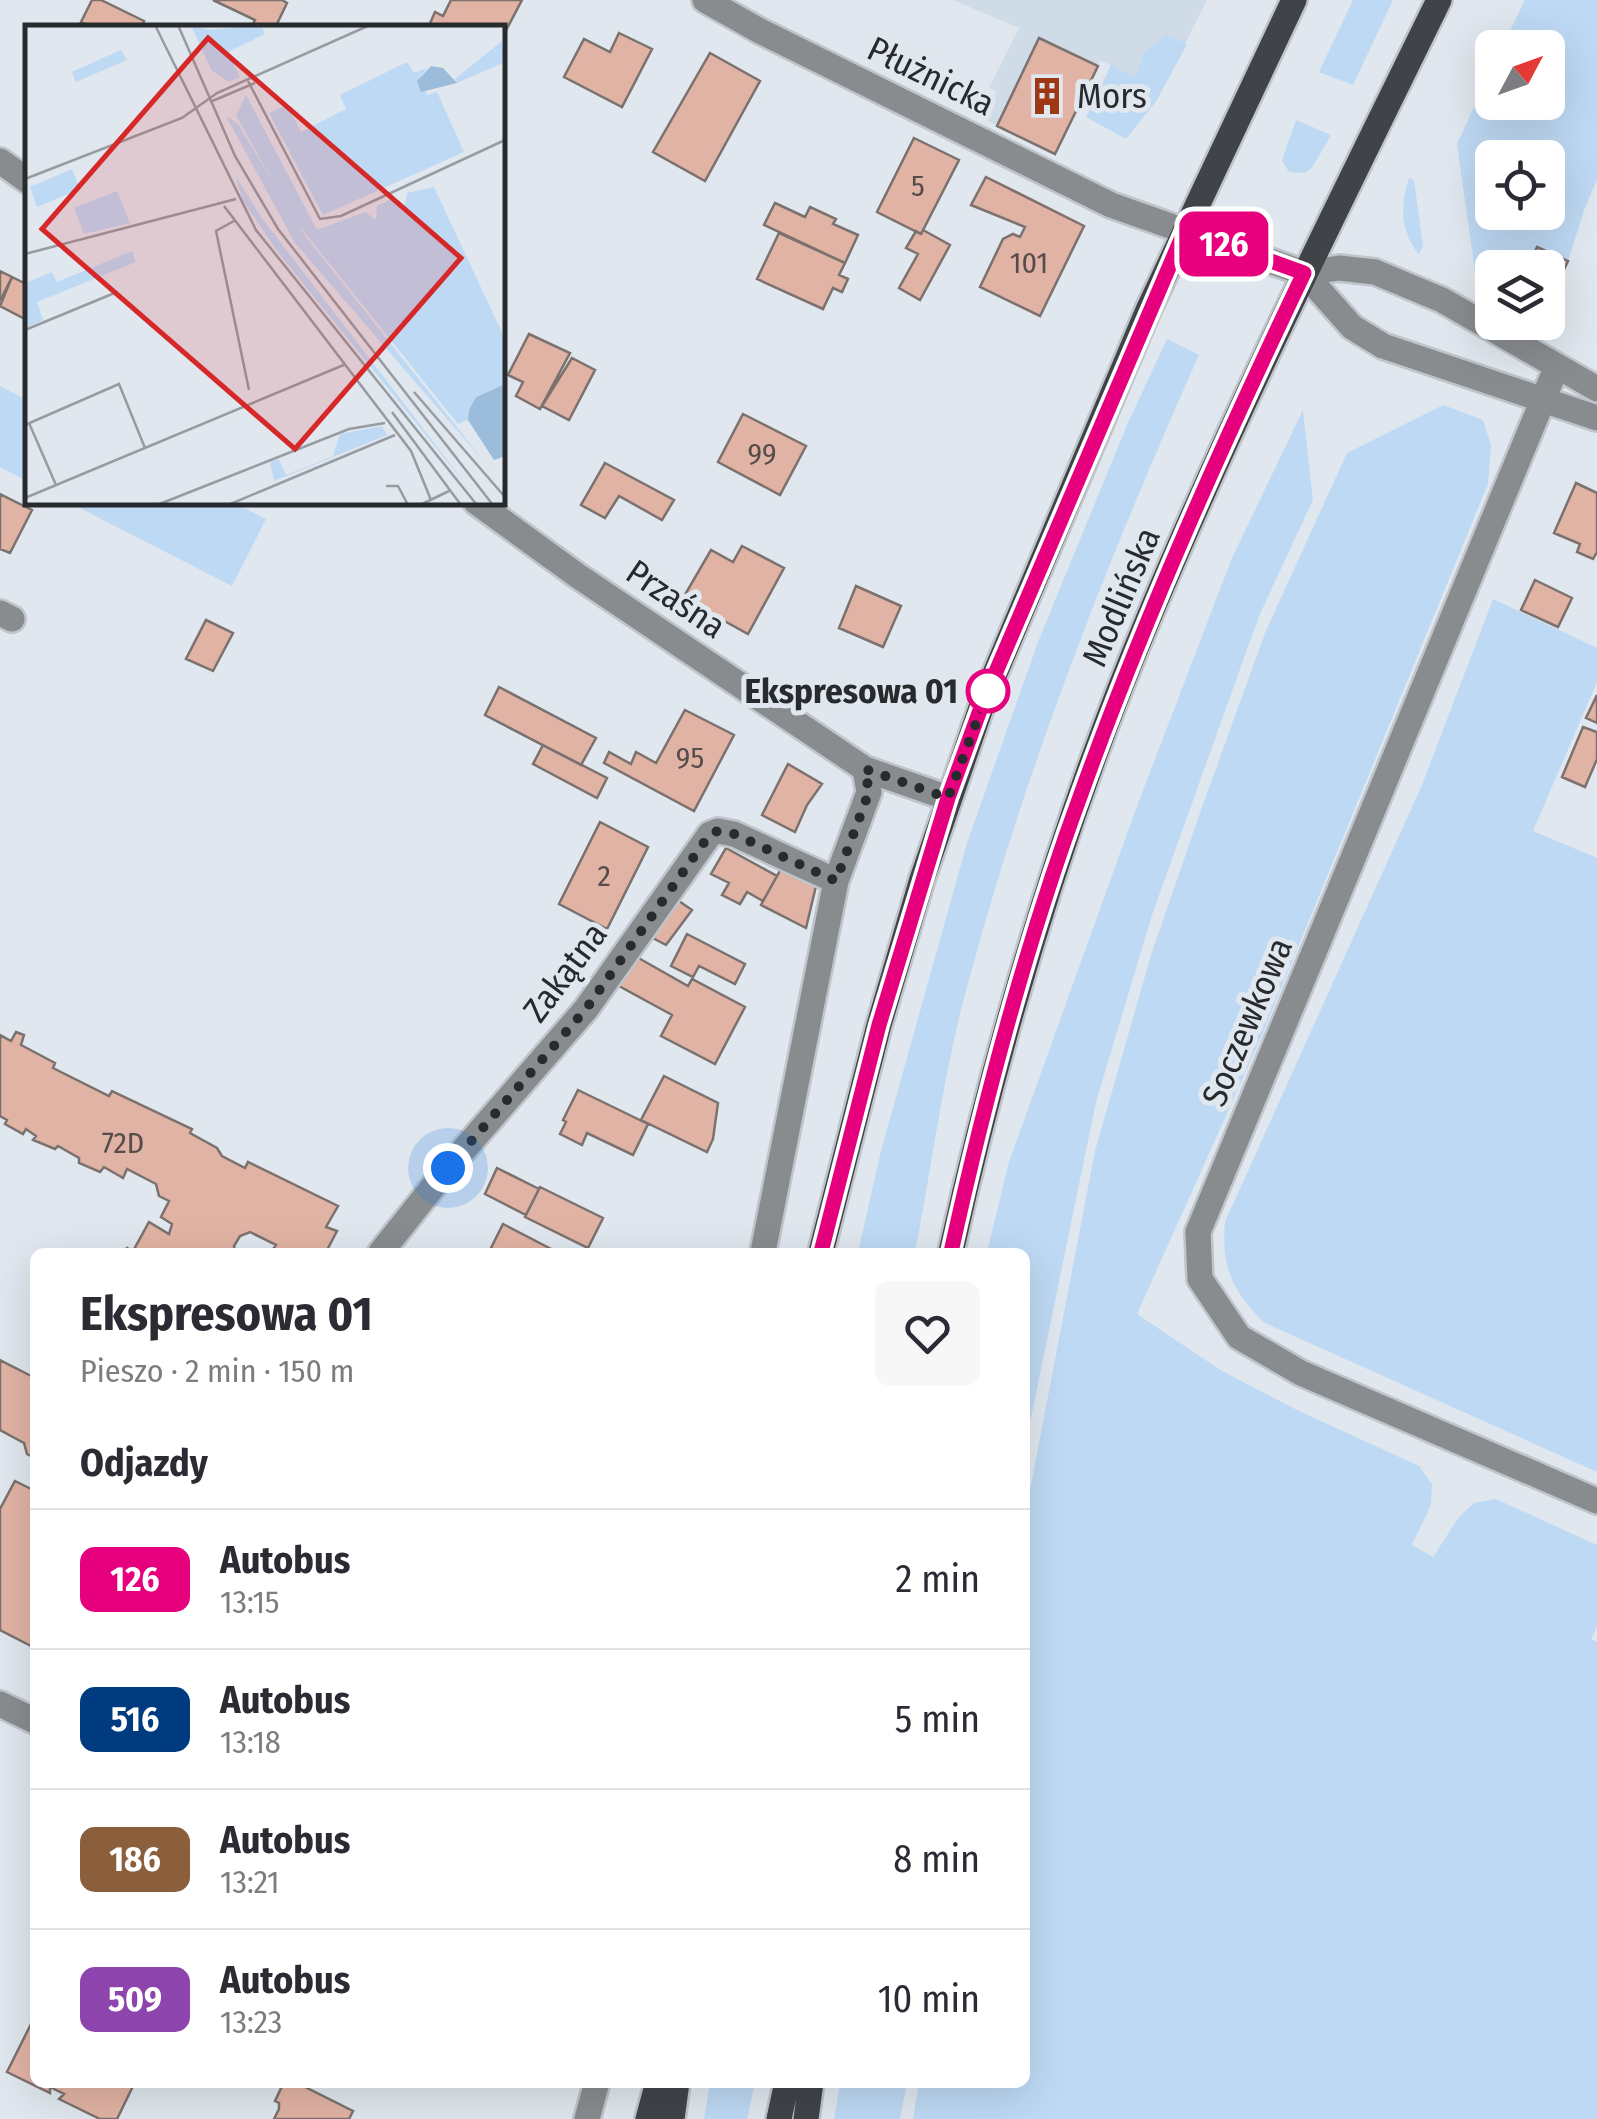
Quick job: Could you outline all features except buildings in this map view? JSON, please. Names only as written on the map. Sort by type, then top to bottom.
[{"type":"main road","points":[[822,1248],[879,1025],[948,798],[983,702],[1185,230],[1294,0]]},
{"type":"main road","name":"Modlińska","points":[[952,1248],[980,1124],[1080,796],[1148,618],[1304,273],[1439,0]]},
{"type":"main road","points":[[648,2119],[656,2088]]},
{"type":"main road","points":[[672,2119],[675,2088]]},
{"type":"main road","points":[[779,2119],[786,2088]]},
{"type":"main road","points":[[806,2119],[810,2088]]},
{"type":"street","name":"Płużnicka","points":[[704,0],[1111,205],[1304,273]]},
{"type":"street","points":[[0,162],[25,179]]},
{"type":"street","points":[[1304,273],[1339,268],[1375,272],[1442,300],[1597,389]]},
{"type":"street","points":[[1304,273],[1352,327],[1383,346],[1597,418]]},
{"type":"street","name":"Soczewkowa","points":[[1557,366],[1198,1232],[1200,1280],[1239,1337],[1300,1373],[1597,1502]]},
{"type":"street","name":"Przaśna","points":[[480,505],[578,576],[865,769],[948,798]]},
{"type":"street","points":[[764,1248],[836,881],[869,792],[865,769]]},
{"type":"street","name":"Zakątna","points":[[384,1248],[586,1009],[710,834],[734,834],[836,881]]},
{"type":"street","points":[[0,1704],[30,1719]]},
{"type":"street","points":[[587,2119],[595,2088]]},
{"type":"shaded area","points":[[953,0],[1207,0],[1161,91],[1100,60],[1055,154],[986,120],[996,91],[989,88],[1019,28]]},
{"type":"shaded area","points":[[1353,0],[1393,0],[1353,85],[1319,72]]},
{"type":"shaded area","points":[[1525,0],[1597,0],[1597,180],[1565,268],[1565,250],[1475,250],[1475,271],[1457,144],[1475,105],[1475,120],[1565,120],[1565,30],[1510,30]]},
{"type":"shaded area","points":[[1166,35],[1187,44],[1157,100],[1126,139],[1086,117],[1111,65],[1135,77],[1144,53]]},
{"type":"shaded area","points":[[1296,120],[1331,135],[1312,168],[1304,173],[1289,172],[1282,160]]},
{"type":"shaded area","points":[[1409,178],[1414,180],[1423,246],[1419,255],[1408,236],[1404,218]]},
{"type":"shaded area","points":[[1167,339],[1199,355],[1100,589],[1014,828],[958,1023],[916,1248],[859,1248],[881,1151],[967,843],[1038,642],[1127,425]]},
{"type":"shaded area","points":[[0,386],[25,399],[25,480],[0,467]]},
{"type":"shaded area","points":[[1443,405],[1483,420],[1491,445],[1488,484],[1260,1040],[1137,1314],[1222,1371],[1419,1466],[1432,1484],[1431,1505],[1412,1545],[1433,1557],[1459,1517],[1474,1503],[1496,1499],[1597,1545],[1597,1627],[1591,1639],[1597,1642],[1597,2119],[913,2119],[918,2088],[1030,2088],[1030,1490],[1095,1151],[1151,955],[1201,810],[1265,633],[1347,453]]},
{"type":"shaded area","points":[[1303,410],[1313,500],[1259,616],[1152,915],[1096,1102],[1030,1423],[1030,1248],[988,1248],[1009,1162],[1137,806],[1232,558]]},
{"type":"shaded area","points":[[74,505],[238,505],[266,519],[232,586]]},
{"type":"shaded area","points":[[1493,599],[1597,648],[1597,682],[1533,831],[1597,858],[1597,1472],[1263,1322],[1236,1288],[1225,1252],[1225,1222],[1422,785]]},
{"type":"shaded area","points":[[709,2088],[754,2088],[747,2119],[704,2119]]},
{"type":"shaded area","points":[[839,2088],[906,2088],[900,2119],[834,2119]]},
{"type":"bus line","name":"126","points":[[822,1248],[879,1025],[948,798],[983,702],[1185,230],[1304,273],[1148,618],[1080,796],[980,1124],[952,1248]]},
{"type":"place","name":"Mors","points":[[1047,96]]},
{"type":"place","name":"Ekspresowa 01","points":[[988,691]]},
{"type":"route","points":[[448,1168],[586,1009],[710,834],[726,831],[836,881],[869,792],[865,769],[948,798],[988,691]]}]
